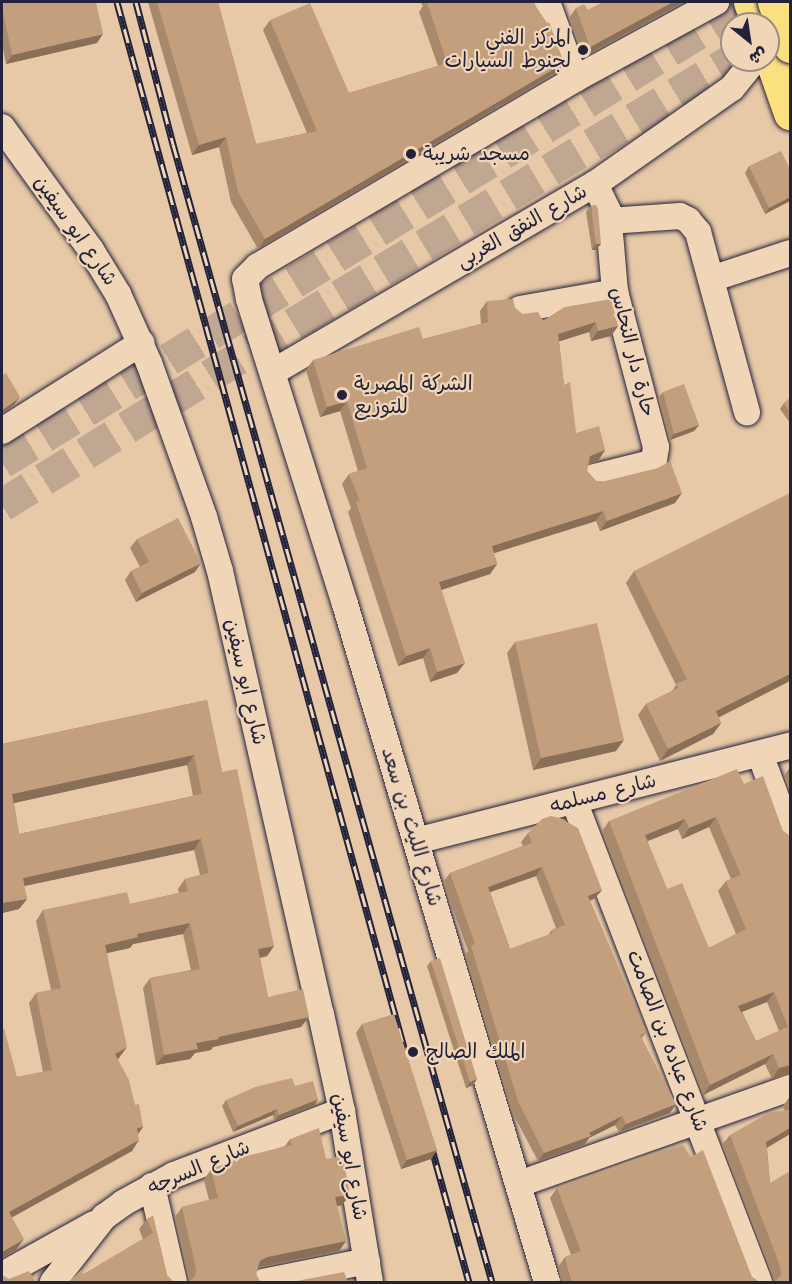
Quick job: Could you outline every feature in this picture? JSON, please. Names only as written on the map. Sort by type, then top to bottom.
[{"type":"highway","points":[[774,2],[790,46]]},
{"type":"highway","points":[[776,72],[790,113]]},
{"type":"street","points":[[547,2],[575,79],[716,2]]},
{"type":"street","name":"شارع النفق الغربى","points":[[273,372],[595,184],[732,88],[745,72]]},
{"type":"street","name":"شارع الليث بن سعد","points":[[547,1282],[245,279],[258,266],[575,79]]},
{"type":"street","name":"شارع ابو سيفين","points":[[2,127],[11,159],[92,250],[118,294],[141,343],[189,471],[220,571],[342,1111],[369,1272]]},
{"type":"street","name":"حارة دار النحاس","points":[[594,477],[647,464],[656,454],[615,292],[606,203],[595,184]]},
{"type":"street","points":[[609,221],[680,216],[688,220],[698,232],[747,412]]},
{"type":"street","points":[[711,279],[790,253]]},
{"type":"street","points":[[520,309],[615,292]]},
{"type":"street","points":[[2,431],[141,343]]},
{"type":"street","name":"شارع مسلمه","points":[[416,841],[790,746]]},
{"type":"street","points":[[760,754],[790,835]]},
{"type":"street","name":"شارع عباده بن الصامت","points":[[574,801],[759,1282]]},
{"type":"street","points":[[519,1184],[790,1088]]},
{"type":"street","name":"شارع السرجه","points":[[53,1282],[104,1217],[123,1203],[174,1174],[342,1111]]},
{"type":"street","points":[[152,1186],[167,1280]]},
{"type":"street","points":[[2,1275],[104,1217]]},
{"type":"street","points":[[263,1282],[369,1272]]},
{"type":"building","points":[[2,2],[96,2],[103,34],[12,55]]},
{"type":"building","points":[[157,2],[218,2],[256,144],[317,131],[270,20],[310,3],[349,93],[447,63],[427,2],[533,2],[547,23],[549,22],[564,63],[265,239],[238,192],[226,137],[199,145]]},
{"type":"building","points":[[604,2],[673,2],[590,47],[576,8],[584,4],[588,10]]},
{"type":"building","points":[[781,151],[790,169],[790,197],[769,208],[749,166]]},
{"type":"building","points":[[596,205],[601,244],[596,244],[591,206]]},
{"type":"building","points":[[513,299],[515,308],[522,314],[538,312],[543,321],[565,307],[611,299],[618,326],[598,331],[596,322],[558,334],[564,385],[570,382],[576,433],[599,426],[605,450],[590,456],[587,471],[596,481],[605,481],[658,468],[670,461],[682,493],[607,521],[603,511],[492,546],[497,564],[439,582],[465,663],[437,672],[430,648],[406,656],[356,502],[360,501],[349,474],[367,468],[347,401],[327,407],[313,360],[419,327],[423,339],[488,322],[487,301]]},
{"type":"building","points":[[6,373],[20,397],[2,410],[2,376]]},
{"type":"building","points":[[684,384],[699,425],[674,434],[663,392]]},
{"type":"building","points":[[790,398],[790,412],[784,403]]},
{"type":"building","points":[[790,493],[790,674],[716,711],[721,723],[668,749],[646,704],[678,688],[676,684],[687,679],[634,571]]},
{"type":"building","points":[[178,518],[201,563],[142,593],[131,571],[149,562],[137,539]]},
{"type":"building","points":[[597,623],[624,740],[541,758],[515,642]]},
{"type":"building","points":[[207,700],[222,772],[237,769],[274,946],[258,949],[268,997],[303,989],[309,1017],[218,1037],[219,1039],[196,1043],[198,1049],[164,1055],[150,978],[200,969],[190,923],[137,934],[138,937],[105,945],[127,1047],[115,1054],[129,1080],[135,1105],[139,1104],[143,1127],[137,1128],[139,1140],[9,1212],[24,1239],[2,1252],[2,1029],[4,1028],[17,1077],[52,1070],[36,993],[61,988],[43,910],[127,892],[130,904],[188,891],[185,879],[209,873],[201,839],[23,878],[27,899],[2,903],[2,744]],"holes":[[[194,755],[202,794],[19,834],[12,794]]]},
{"type":"building","points":[[737,769],[744,784],[763,776],[783,831],[790,836],[790,1065],[779,1068],[773,1054],[710,1085],[609,821]],"holes":[[[716,817],[741,875],[726,881],[746,929],[709,948],[682,883],[667,889],[645,835],[685,819],[689,828]],[[774,992],[788,1027],[756,1041],[738,1006]]]},
{"type":"building","points":[[551,816],[560,818],[578,828],[602,890],[588,896],[646,1032],[640,1035],[676,1104],[626,1124],[622,1116],[589,1133],[591,1136],[544,1153],[518,1101],[471,946],[475,944],[450,873],[532,843],[528,833],[542,819]],"holes":[[[542,867],[565,925],[552,930],[553,933],[510,949],[488,887]]]},
{"type":"building","points":[[440,958],[477,1079],[470,1082],[431,961]]},
{"type":"building","points":[[394,1014],[437,1150],[407,1160],[362,1024]]},
{"type":"building","points":[[292,1078],[295,1086],[313,1081],[318,1099],[279,1115],[277,1109],[238,1126],[226,1100],[255,1087]]},
{"type":"building","points":[[790,1110],[790,1128],[766,1142],[770,1183],[790,1171],[790,1282],[774,1282],[781,1275],[780,1266],[730,1135],[770,1112]]},
{"type":"building","points":[[319,1128],[326,1159],[343,1156],[350,1195],[335,1197],[346,1241],[267,1257],[260,1261],[256,1274],[260,1282],[189,1282],[195,1276],[196,1269],[182,1207],[218,1198],[211,1169],[246,1156],[292,1145],[290,1139]]},
{"type":"building","points":[[683,1145],[691,1157],[703,1150],[752,1277],[759,1282],[572,1282],[565,1257],[581,1251],[557,1188],[635,1159]]},
{"type":"building","points":[[153,1216],[167,1275],[174,1282],[69,1282],[81,1270],[84,1274],[153,1233],[147,1219]]},
{"type":"building","points":[[29,1271],[36,1282],[2,1282],[2,1275],[9,1279]]},
{"type":"building","points":[[344,1272],[348,1282],[291,1282]]},
{"type":"tunnel","points":[[2,462],[748,2]]},
{"type":"tunnel","points":[[2,505],[298,321],[720,67]]},
{"type":"railway","points":[[117,2],[405,1051]]},
{"type":"railway","points":[[136,2],[173,144],[492,1282]]},
{"type":"railway","points":[[429,1138],[469,1282]]},
{"type":"place","name":"المركز الفني لجنوط السيارات","points":[[583,50]]},
{"type":"place","name":"مسجد شريبة","points":[[411,154]]},
{"type":"place","name":"الشركة المصرية للتوزيع","points":[[342,395]]},
{"type":"place","name":"الملك الصالح","points":[[413,1052]]}]
